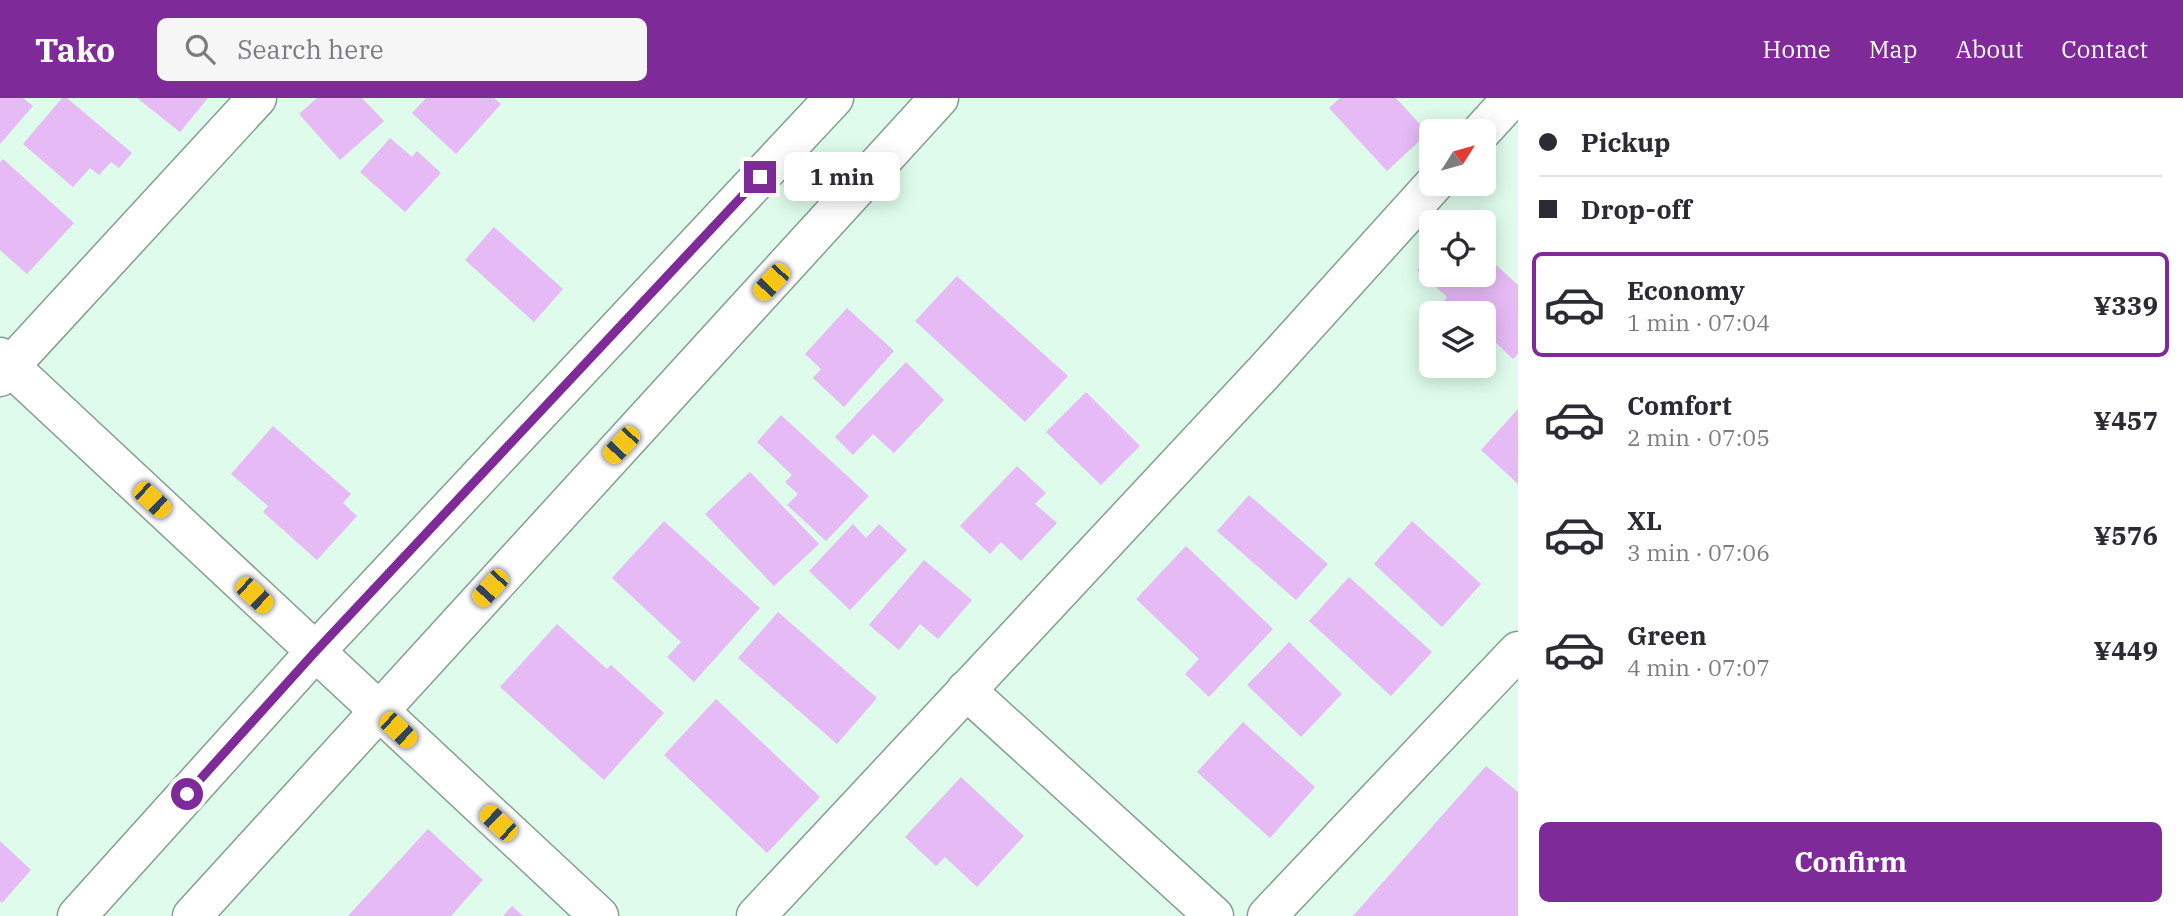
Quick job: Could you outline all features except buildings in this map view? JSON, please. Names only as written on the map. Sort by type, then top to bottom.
[{"type":"street","points":[[257,98],[3,367],[599,916]]},
{"type":"street","points":[[77,916],[315,652],[834,98]]},
{"type":"street","points":[[192,916],[939,98]]},
{"type":"street","points":[[1493,119],[1512,98]]},
{"type":"street","points":[[756,916],[1265,371],[1423,196]]},
{"type":"street","points":[[1267,916],[1518,651]]},
{"type":"street","points":[[966,690],[1214,916]]},
{"type":"route","points":[[187,794],[315,652],[760,177]]}]
